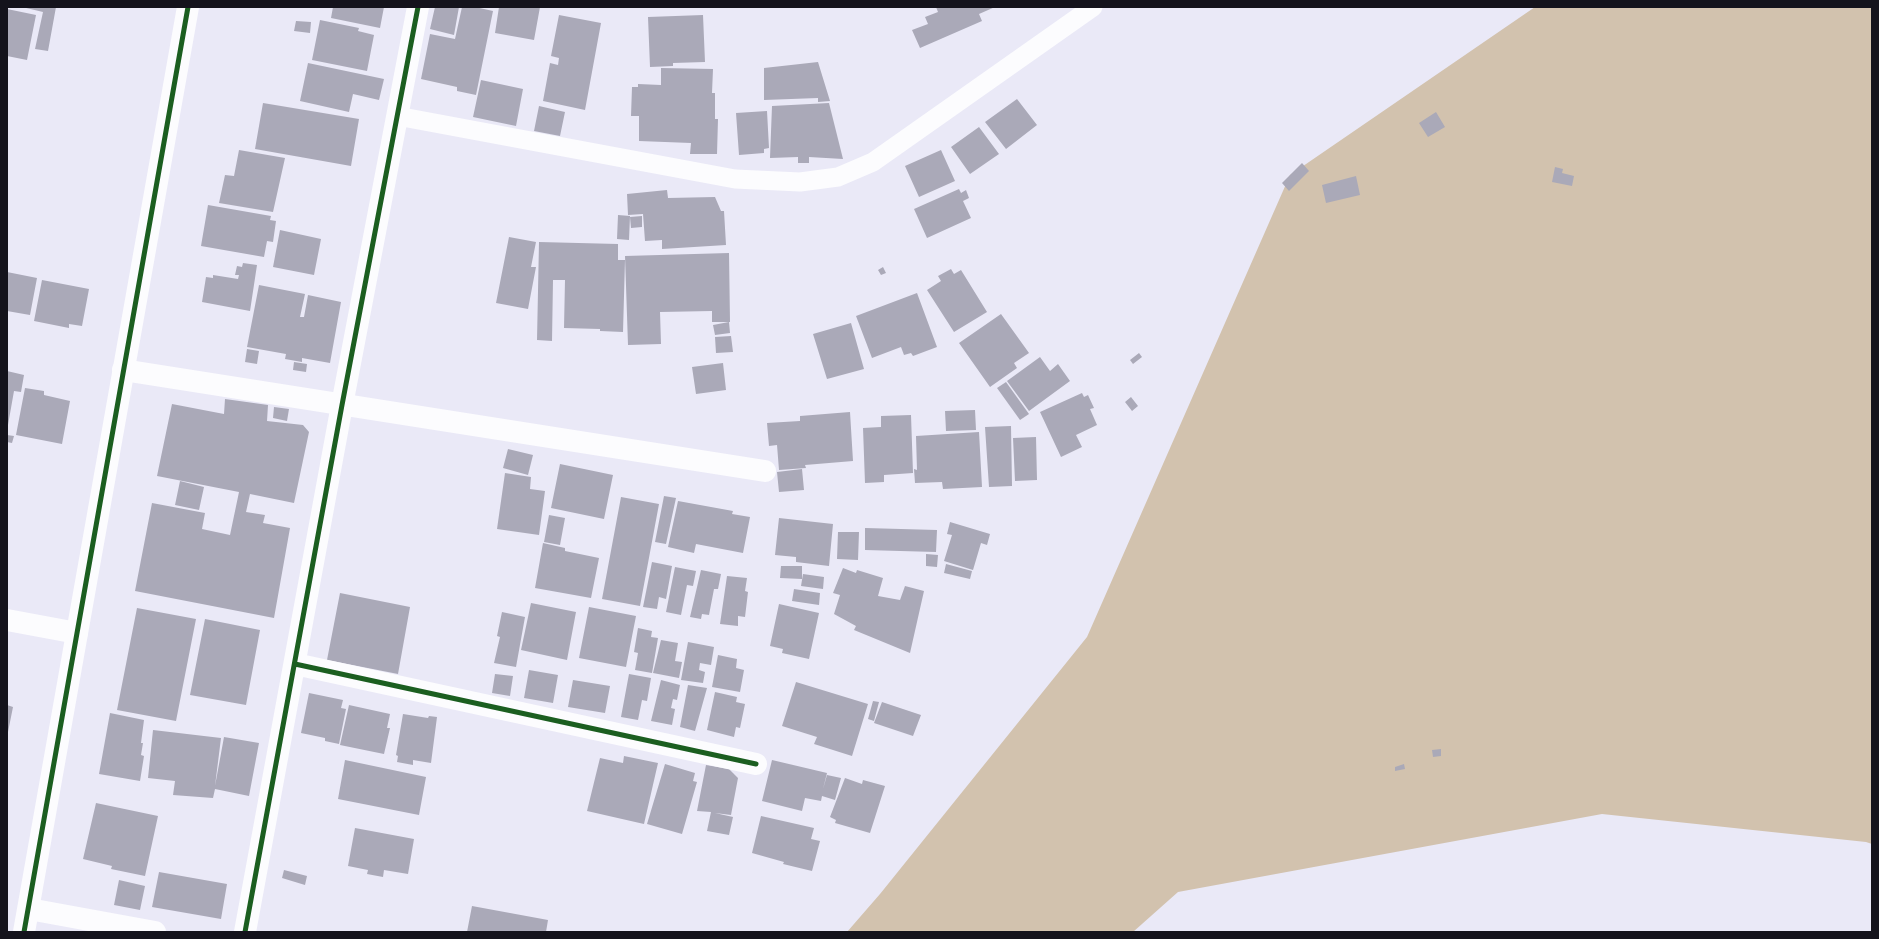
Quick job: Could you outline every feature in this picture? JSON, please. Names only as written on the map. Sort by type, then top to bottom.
[{"type":"street","points":[[24,932],[188,7]]},
{"type":"street","points":[[246,932],[342,405],[418,7]]},
{"type":"street","points":[[123,370],[765,472]]},
{"type":"street","points":[[7,620],[77,633]]},
{"type":"street","points":[[295,664],[756,764]]},
{"type":"street","points":[[29,909],[155,932]]},
{"type":"lane","points":[[397,116],[735,178],[800,182],[838,177],[873,162],[1093,7]]},
{"type":"shaded area","points":[[1535,7],[1872,7],[1872,844],[1866,842],[1602,814],[1178,892],[1133,932],[847,932],[880,894],[1087,637],[1290,175]]},
{"type":"building","points":[[22,7],[56,7],[48,51],[35,49],[43,12]]},
{"type":"building","points":[[333,7],[384,7],[380,28],[331,18]]},
{"type":"building","points":[[435,7],[459,7],[454,35],[430,29]]},
{"type":"building","points":[[462,7],[475,7],[493,11],[476,95],[457,91],[457,87],[421,79],[430,34],[455,39]]},
{"type":"building","points":[[499,7],[540,7],[534,40],[495,33]]},
{"type":"building","points":[[936,7],[995,7],[979,14],[982,21],[920,48],[912,30],[928,24],[925,17],[938,12]]},
{"type":"building","points":[[7,9],[36,15],[27,60],[7,56]]},
{"type":"building","points":[[559,15],[601,23],[585,110],[543,101],[550,63],[558,65],[559,58],[551,56]]},
{"type":"building","points":[[703,15],[705,62],[673,63],[673,66],[650,67],[648,17]]},
{"type":"building","points":[[320,20],[359,28],[358,31],[374,35],[367,71],[312,60]]},
{"type":"building","points":[[296,21],[311,22],[310,33],[294,31]]},
{"type":"building","points":[[818,62],[830,101],[818,102],[818,98],[764,100],[764,68]]},
{"type":"building","points":[[308,63],[384,79],[379,100],[353,94],[349,112],[300,101]]},
{"type":"building","points":[[661,68],[713,69],[712,93],[715,93],[715,119],[718,119],[717,154],[690,154],[691,143],[639,141],[639,116],[631,116],[632,87],[638,87],[638,84],[661,85]]},
{"type":"building","points":[[481,80],[523,89],[516,126],[473,117]]},
{"type":"building","points":[[1017,99],[1037,125],[1006,149],[985,122]]},
{"type":"building","points":[[263,103],[359,119],[351,166],[255,149]]},
{"type":"building","points":[[829,103],[843,159],[809,157],[809,163],[798,163],[798,157],[770,158],[772,106]]},
{"type":"building","points":[[539,106],[565,112],[560,136],[534,131]]},
{"type":"building","points":[[767,111],[769,148],[764,149],[764,153],[739,155],[736,113]]},
{"type":"building","points":[[1436,112],[1445,127],[1428,137],[1419,123]]},
{"type":"building","points":[[979,127],[999,154],[970,174],[951,147]]},
{"type":"building","points":[[239,150],[285,158],[273,212],[219,203],[225,175],[234,176]]},
{"type":"building","points":[[941,150],[955,181],[919,197],[905,166]]},
{"type":"building","points":[[1302,163],[1309,171],[1289,191],[1282,183]]},
{"type":"building","points":[[1555,167],[1563,169],[1562,173],[1574,176],[1572,186],[1552,182]]},
{"type":"building","points":[[1356,176],[1360,195],[1326,203],[1322,185]]},
{"type":"building","points":[[959,189],[961,193],[966,190],[969,198],[963,201],[971,218],[927,238],[914,209]]},
{"type":"building","points":[[667,190],[668,198],[715,197],[721,211],[724,211],[726,245],[662,249],[662,240],[645,241],[643,214],[628,215],[627,194]]},
{"type":"building","points":[[208,205],[271,216],[270,220],[276,221],[273,242],[267,241],[264,257],[201,246]]},
{"type":"building","points":[[618,215],[630,216],[629,240],[617,239]]},
{"type":"building","points":[[642,216],[642,227],[631,228],[630,217]]},
{"type":"building","points":[[280,230],[321,239],[314,275],[273,267]]},
{"type":"building","points":[[509,237],[536,242],[531,267],[536,267],[528,309],[496,303]]},
{"type":"building","points":[[539,242],[618,244],[618,260],[625,260],[623,332],[600,331],[600,329],[564,328],[565,280],[553,280],[552,341],[537,340]]},
{"type":"building","points":[[729,253],[730,322],[712,322],[712,311],[660,312],[661,344],[628,345],[625,256]]},
{"type":"building","points":[[243,263],[257,265],[250,311],[202,302],[206,277],[213,278],[213,275],[238,279],[239,275],[235,275],[237,266],[242,267]]},
{"type":"building","points":[[883,267],[886,273],[881,275],[878,270]]},
{"type":"building","points":[[951,269],[954,274],[961,270],[987,312],[954,332],[927,290],[941,281],[938,276]]},
{"type":"building","points":[[7,272],[37,278],[30,315],[7,311]]},
{"type":"building","points":[[42,280],[89,289],[82,326],[69,324],[69,328],[34,321]]},
{"type":"building","points":[[259,285],[305,294],[300,317],[304,317],[308,295],[341,302],[330,363],[302,358],[302,362],[285,359],[286,354],[247,347]]},
{"type":"building","points":[[917,293],[937,347],[913,356],[911,353],[904,355],[901,347],[872,358],[856,316]]},
{"type":"building","points":[[1001,314],[1029,353],[1014,363],[1017,368],[990,387],[959,343]]},
{"type":"building","points":[[729,322],[730,333],[715,335],[713,325]]},
{"type":"building","points":[[851,323],[864,369],[827,379],[813,334]]},
{"type":"building","points":[[731,336],[733,352],[716,353],[715,337]]},
{"type":"building","points":[[247,349],[259,351],[257,364],[245,362]]},
{"type":"building","points":[[1139,353],[1142,357],[1133,364],[1130,360]]},
{"type":"building","points":[[1040,357],[1050,371],[1058,364],[1070,381],[1029,411],[1007,381]]},
{"type":"building","points":[[294,362],[307,364],[306,372],[293,370]]},
{"type":"building","points":[[723,363],[726,390],[696,394],[692,367]]},
{"type":"building","points":[[7,371],[24,375],[21,392],[14,391],[8,425]]},
{"type":"building","points":[[1006,382],[1029,414],[1020,420],[997,388]]},
{"type":"building","points":[[25,388],[44,391],[44,395],[70,401],[62,444],[16,435]]},
{"type":"building","points":[[1082,393],[1084,397],[1088,395],[1094,408],[1090,409],[1097,425],[1076,435],[1082,447],[1061,457],[1040,412]]},
{"type":"building","points":[[1131,397],[1138,406],[1132,411],[1125,402]]},
{"type":"building","points":[[225,399],[268,405],[267,421],[303,425],[309,432],[294,503],[250,494],[246,512],[265,515],[263,523],[290,528],[274,618],[135,591],[152,503],[205,513],[202,529],[230,535],[239,492],[157,476],[172,404],[224,414]]},
{"type":"building","points":[[274,407],[289,409],[287,421],[273,418]]},
{"type":"building","points":[[975,410],[976,430],[946,431],[945,411]]},
{"type":"building","points":[[850,412],[853,461],[805,465],[806,468],[779,470],[777,445],[769,446],[767,423],[800,421],[800,416]]},
{"type":"building","points":[[911,415],[913,473],[884,475],[884,482],[865,483],[863,428],[881,427],[881,416]]},
{"type":"building","points":[[1011,426],[1012,486],[989,487],[985,427]]},
{"type":"building","points":[[979,432],[982,487],[943,489],[942,482],[915,483],[914,469],[917,470],[916,436]]},
{"type":"building","points":[[7,435],[14,436],[12,443],[7,442]]},
{"type":"building","points":[[1036,437],[1037,480],[1015,481],[1013,438]]},
{"type":"building","points":[[508,449],[533,455],[528,475],[503,468]]},
{"type":"building","points":[[560,464],[613,475],[604,519],[551,508]]},
{"type":"building","points":[[802,469],[804,490],[779,492],[777,472]]},
{"type":"building","points":[[505,473],[531,477],[530,489],[545,491],[539,535],[497,529]]},
{"type":"building","points":[[180,481],[204,487],[199,510],[175,505]]},
{"type":"building","points":[[664,496],[676,498],[666,544],[655,542]]},
{"type":"building","points":[[621,497],[659,504],[640,606],[602,599]]},
{"type":"building","points":[[678,501],[733,511],[732,514],[750,517],[743,553],[696,544],[694,553],[668,547]]},
{"type":"building","points":[[549,515],[565,518],[560,545],[544,542]]},
{"type":"building","points":[[779,518],[833,524],[829,566],[796,562],[796,557],[775,555]]},
{"type":"building","points":[[950,522],[990,534],[987,545],[981,543],[973,570],[944,561],[952,535],[947,534]]},
{"type":"building","points":[[865,528],[937,530],[936,552],[865,550]]},
{"type":"building","points":[[838,532],[859,532],[858,560],[837,559]]},
{"type":"building","points":[[543,543],[565,548],[565,551],[599,558],[591,598],[535,588]]},
{"type":"building","points":[[926,554],[938,555],[937,567],[926,566]]},
{"type":"building","points":[[652,562],[672,566],[666,599],[659,597],[657,609],[643,607]]},
{"type":"building","points":[[946,564],[972,571],[970,579],[944,573]]},
{"type":"building","points":[[781,566],[802,566],[802,579],[780,578]]},
{"type":"building","points":[[675,567],[696,571],[693,586],[687,585],[681,615],[666,612]]},
{"type":"building","points":[[843,568],[856,573],[857,570],[883,578],[878,596],[900,600],[905,586],[924,591],[910,653],[854,630],[856,626],[834,614],[840,595],[833,593]]},
{"type":"building","points":[[701,570],[721,574],[718,589],[714,589],[709,615],[702,614],[701,619],[690,617]]},
{"type":"building","points":[[803,574],[824,577],[823,589],[801,586]]},
{"type":"building","points":[[727,576],[747,578],[745,591],[748,592],[745,617],[738,616],[738,626],[720,624]]},
{"type":"building","points":[[794,589],[820,593],[819,605],[792,601]]},
{"type":"building","points":[[340,593],[410,607],[398,674],[327,660]]},
{"type":"building","points":[[531,603],[576,612],[567,660],[521,650]]},
{"type":"building","points":[[779,604],[819,613],[809,659],[782,653],[783,649],[770,646]]},
{"type":"building","points":[[589,607],[636,616],[626,667],[579,658]]},
{"type":"building","points":[[137,608],[196,619],[176,721],[117,710]]},
{"type":"building","points":[[502,612],[525,617],[516,667],[494,663],[500,637],[497,636]]},
{"type":"building","points":[[205,619],[260,630],[246,705],[190,695]]},
{"type":"building","points":[[638,628],[652,631],[651,637],[658,638],[652,673],[635,670],[638,653],[634,652]]},
{"type":"building","points":[[661,640],[678,643],[675,661],[682,662],[679,678],[653,673]]},
{"type":"building","points":[[688,642],[714,647],[711,665],[700,663],[699,670],[705,672],[703,683],[681,680]]},
{"type":"building","points":[[718,655],[737,659],[736,668],[744,670],[740,692],[712,687]]},
{"type":"building","points":[[529,670],[558,675],[553,703],[524,698]]},
{"type":"building","points":[[495,674],[513,676],[510,696],[492,693]]},
{"type":"building","points":[[629,674],[651,678],[647,701],[642,700],[638,720],[621,717]]},
{"type":"building","points":[[573,680],[610,686],[605,713],[568,707]]},
{"type":"building","points":[[661,680],[680,685],[677,700],[673,699],[671,708],[675,709],[672,725],[651,721]]},
{"type":"building","points":[[796,682],[868,704],[852,756],[814,744],[817,737],[782,726]]},
{"type":"building","points":[[688,685],[707,688],[695,731],[680,727]]},
{"type":"building","points":[[715,692],[737,697],[736,702],[745,704],[740,728],[736,727],[734,737],[707,730]]},
{"type":"building","points":[[309,693],[343,700],[341,708],[346,709],[339,744],[325,741],[325,738],[301,733]]},
{"type":"building","points":[[873,701],[879,702],[874,721],[868,719]]},
{"type":"building","points":[[882,702],[921,715],[913,736],[874,723]]},
{"type":"building","points":[[7,705],[13,707],[8,732],[7,732]]},
{"type":"building","points":[[349,705],[390,714],[387,728],[390,728],[384,754],[340,745]]},
{"type":"building","points":[[110,713],[144,720],[141,755],[144,756],[140,781],[99,774]]},
{"type":"building","points":[[403,714],[428,718],[429,716],[437,717],[431,763],[413,760],[413,765],[397,762],[398,756],[396,755]]},
{"type":"building","points":[[153,730],[221,738],[215,786],[224,737],[259,743],[249,796],[215,789],[213,798],[173,795],[175,781],[148,778]]},
{"type":"building","points":[[1441,749],[1441,756],[1433,757],[1432,750]]},
{"type":"building","points":[[624,756],[658,763],[644,824],[587,811],[600,758],[623,763]]},
{"type":"building","points":[[345,760],[426,777],[419,815],[338,799]]},
{"type":"building","points":[[772,760],[827,773],[823,789],[827,775],[841,778],[835,800],[822,796],[821,801],[805,798],[802,811],[762,801]]},
{"type":"building","points":[[665,764],[695,773],[693,781],[697,782],[682,834],[647,824]]},
{"type":"building","points":[[1404,764],[1405,769],[1395,771],[1395,767]]},
{"type":"building","points":[[706,765],[729,769],[738,778],[731,815],[715,813],[733,817],[729,835],[707,831],[711,812],[697,811]]},
{"type":"building","points":[[845,778],[862,784],[863,780],[885,786],[870,833],[835,823],[836,820],[830,817]]},
{"type":"building","points":[[96,803],[158,816],[145,876],[111,869],[112,866],[83,859]]},
{"type":"building","points":[[761,816],[814,828],[811,839],[820,841],[812,871],[783,864],[784,862],[752,853]]},
{"type":"building","points":[[355,828],[414,839],[408,874],[384,870],[383,877],[367,874],[368,870],[348,866]]},
{"type":"building","points":[[284,870],[307,876],[305,885],[282,878]]},
{"type":"building","points":[[159,872],[227,884],[221,919],[152,907]]},
{"type":"building","points":[[119,880],[145,886],[140,910],[114,905]]},
{"type":"building","points":[[472,906],[548,920],[546,932],[467,932]]},
{"type":"cycle path","points":[[24,932],[188,7]]},
{"type":"cycle path","points":[[245,932],[342,405],[418,7]]},
{"type":"cycle path","points":[[295,664],[756,764]]}]
